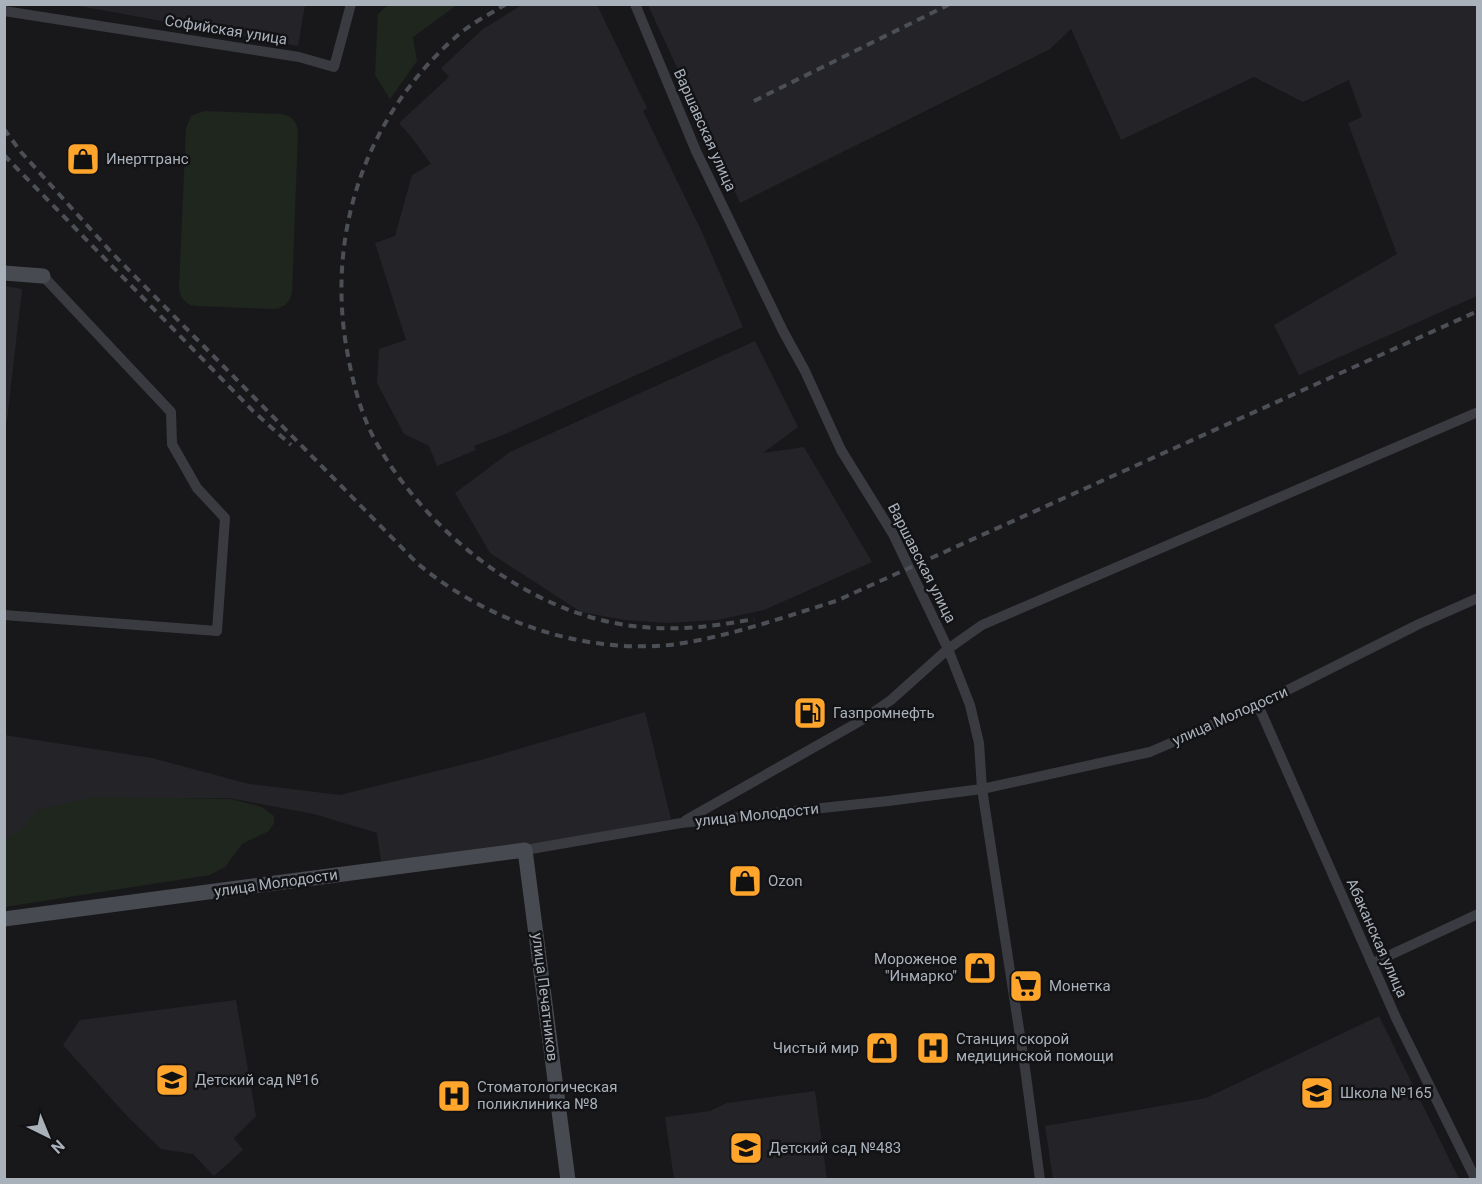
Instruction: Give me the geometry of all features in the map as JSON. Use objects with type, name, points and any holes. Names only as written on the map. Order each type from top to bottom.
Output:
[{"type":"street","name":"Софийская улица","points":[[4,11],[299,57],[334,67],[351,4]]},
{"type":"street","name":"Варшавская улица","points":[[635,4],[696,151],[783,331],[805,371],[841,450],[893,534],[948,649],[970,705],[979,743],[982,789],[1040,1179]]},
{"type":"street","points":[[4,273],[43,276],[171,412],[172,444],[197,488],[225,518],[217,631],[4,615]]},
{"type":"street","points":[[681,823],[862,720],[891,700],[948,649],[982,625],[1478,412]]},
{"type":"street","name":"улица Молодости","points":[[4,919],[525,850],[681,823],[982,789],[1150,752],[1258,705],[1419,624],[1478,598]]},
{"type":"street","name":"Абаканская улица","points":[[1258,705],[1396,1018],[1476,1179]]},
{"type":"street","name":"улица Печатников","points":[[525,850],[568,1179]]},
{"type":"street","points":[[1372,963],[1478,914]]},
{"type":"shaded area","points":[[305,4],[298,46],[74,5]]},
{"type":"shaded area","points":[[389,4],[457,5],[413,37],[417,61],[390,99],[375,75],[378,14]]},
{"type":"shaded area","points":[[522,5],[597,5],[647,108],[643,111],[701,230],[743,327],[474,446],[476,450],[437,466],[429,446],[404,434],[377,383],[379,349],[406,340],[375,243],[395,236],[412,175],[431,164],[399,123],[449,77],[441,68],[483,29]]},
{"type":"shaded area","points":[[648,5],[1477,5],[1477,296],[1299,375],[1274,325],[1397,254],[1348,123],[1362,117],[1349,80],[1303,102],[1254,77],[1121,140],[1071,29],[1050,49],[740,203]]},
{"type":"shaded area","points":[[204,111],[282,114],[291,118],[296,125],[298,132],[292,293],[284,306],[274,309],[196,306],[186,303],[181,295],[179,288],[186,128],[191,116]]},
{"type":"shaded area","points":[[5,286],[22,289],[5,422]]},
{"type":"shaded area","points":[[755,341],[798,427],[763,453],[804,447],[872,562],[764,610],[717,620],[667,623],[625,620],[581,612],[490,553],[455,493],[510,452]]},
{"type":"shaded area","points":[[645,712],[671,819],[507,850],[381,861],[377,833],[314,814],[229,798],[140,799],[21,835],[5,842],[4,735],[152,758],[249,784],[340,795],[481,760]]},
{"type":"shaded area","points":[[95,797],[231,799],[262,807],[274,816],[274,823],[269,831],[242,844],[225,867],[210,875],[5,907],[5,839],[21,830],[37,810]]},
{"type":"shaded area","name":"Детский сад №16","points":[[236,1000],[256,1116],[234,1138],[243,1150],[214,1176],[193,1154],[161,1149],[128,1117],[63,1045],[80,1020]]},
{"type":"shaded area","name":"Школа №165","points":[[1379,1016],[1459,1179],[1053,1179],[1045,1126],[1206,1098]]},
{"type":"shaded area","name":"Детский сад №483","points":[[815,1091],[827,1179],[674,1179],[665,1117],[710,1111],[727,1103]]},
{"type":"railway","points":[[506,4],[463,31],[427,66],[400,100],[378,137],[361,175],[349,216],[343,258],[342,301],[351,372],[368,425],[380,449],[401,480],[454,538],[485,563],[518,585],[553,603],[589,617],[642,627],[690,628],[754,619]]},
{"type":"railway","points":[[754,101],[950,4]]},
{"type":"railway","points":[[4,129],[21,152],[113,254],[417,563],[444,584],[506,617],[539,630],[608,645],[643,646],[697,641],[836,601],[1478,311]]},
{"type":"railway","points":[[4,155],[253,411],[291,445]]},
{"type":"place","name":"Инерттранс","points":[[83,159]]},
{"type":"place","name":"Газпромнефть","points":[[810,713]]},
{"type":"place","name":"Ozon","points":[[745,881]]},
{"type":"place","name":"Мороженое \"Инмарко\"","points":[[980,968]]},
{"type":"place","name":"Монетка","points":[[1026,986]]},
{"type":"place","name":"Чистый мир","points":[[882,1048]]},
{"type":"place","name":"Станция скорой медицинской помощи","points":[[933,1048]]},
{"type":"place","name":"Детский сад №16","points":[[172,1080]]},
{"type":"place","name":"Школа №165","points":[[1317,1093]]},
{"type":"place","name":"Стоматологическая поликлиника №8","points":[[454,1096]]},
{"type":"place","name":"Детский сад №483","points":[[746,1148]]}]
